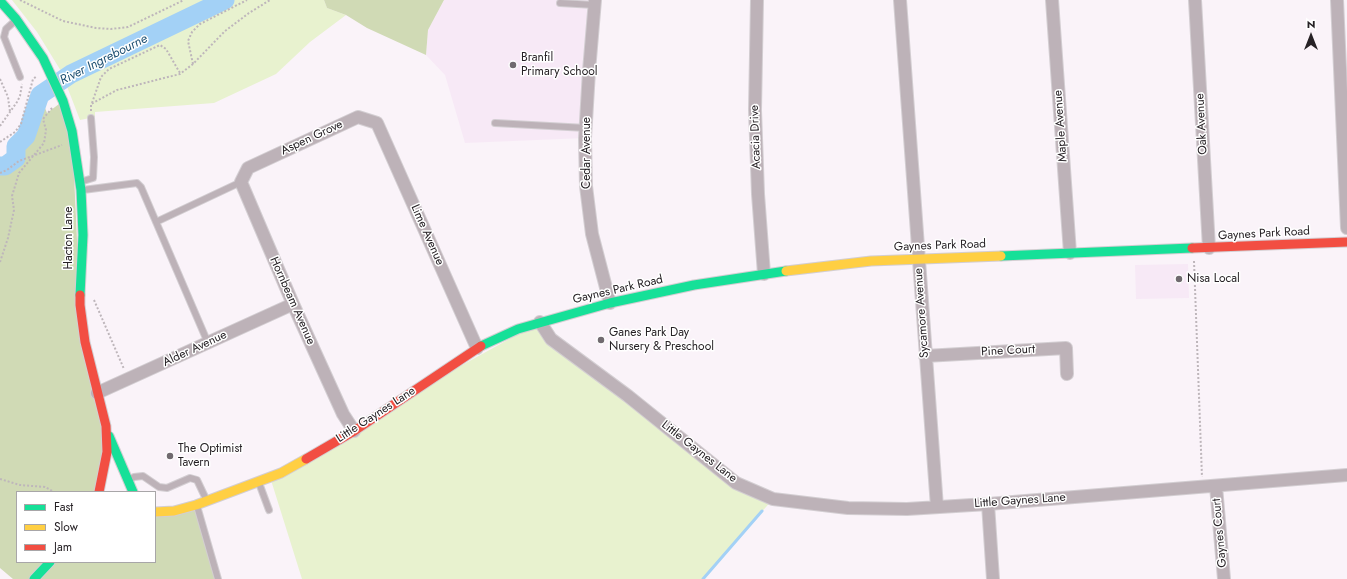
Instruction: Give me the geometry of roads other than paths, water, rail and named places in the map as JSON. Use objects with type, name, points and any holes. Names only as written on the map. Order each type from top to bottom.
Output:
[{"type":"street","name":"Acacia Drive","points":[[757,0],[754,110],[764,274]]},
{"type":"street","name":"Sycamore Avenue","points":[[900,0],[937,507]]},
{"type":"street","name":"Maple Avenue","points":[[1052,0],[1070,253]]},
{"type":"street","name":"Oak Avenue","points":[[1195,0],[1209,248]]},
{"type":"street","points":[[1337,0],[1347,228]]},
{"type":"street","name":"Hacton Lane","points":[[0,1],[16,19],[43,58],[63,101],[74,142],[81,186],[83,235],[80,305],[85,342],[106,426],[107,452],[99,491]]},
{"type":"street","name":"Cedar Avenue","points":[[595,2],[586,128],[586,186],[592,234],[610,303]]},
{"type":"street","name":"Aspen Grove","points":[[241,182],[248,168],[358,117],[377,123]]},
{"type":"street","name":"Lime Avenue","points":[[377,123],[478,348]]},
{"type":"street","name":"Hornbeam Avenue","points":[[241,182],[342,414],[354,431]]},
{"type":"street","name":"Gaynes Park Road","points":[[540,322],[610,303],[694,285],[764,274],[871,261],[1347,242]]},
{"type":"street","name":"Alder Avenue","points":[[97,393],[129,380],[293,304]]},
{"type":"street","name":"Little Gaynes Lane","points":[[156,512],[174,511],[196,505],[281,472],[354,431],[478,348],[511,332],[540,322],[551,339],[628,396],[736,483],[773,499],[812,505],[855,508],[937,507],[1347,476]]},
{"type":"street","name":"Pine Court","points":[[925,356],[1066,348],[1067,374]]},
{"type":"street","points":[[106,426],[133,491]]},
{"type":"street","name":"Gaynes Court","points":[[1216,486],[1224,579]]},
{"type":"street","points":[[988,504],[993,579]]},
{"type":"street","points":[[34,579],[49,563]]},
{"type":"lane","points":[[560,3],[595,2]]},
{"type":"lane","points":[[16,19],[6,29],[4,37],[20,76]]},
{"type":"lane","points":[[81,186],[93,178],[94,157],[91,118]]},
{"type":"lane","points":[[496,123],[586,128]]},
{"type":"lane","points":[[156,222],[241,182]]},
{"type":"lane","points":[[81,186],[137,183],[141,187],[208,343]]},
{"type":"lane","points":[[128,481],[134,477],[143,476],[158,487],[167,488],[190,478],[197,480],[207,501]]},
{"type":"lane","points":[[258,482],[269,510]]},
{"type":"lane","points":[[196,505],[218,579]]},
{"type":"waterway","name":"River Ingrebourne","points":[[0,166],[5,166],[16,158],[16,146],[26,136],[40,95],[71,74],[225,0]]},
{"type":"waterway","points":[[703,579],[762,511]]},
{"type":"place","name":"Branfil Primary School","points":[[513,65]]},
{"type":"place","name":"Nisa Local","points":[[1179,279]]},
{"type":"place","name":"Ganes Park Day Nursery & Preschool","points":[[601,340]]},
{"type":"place","name":"The Optimist Tavern","points":[[170,456]]}]
